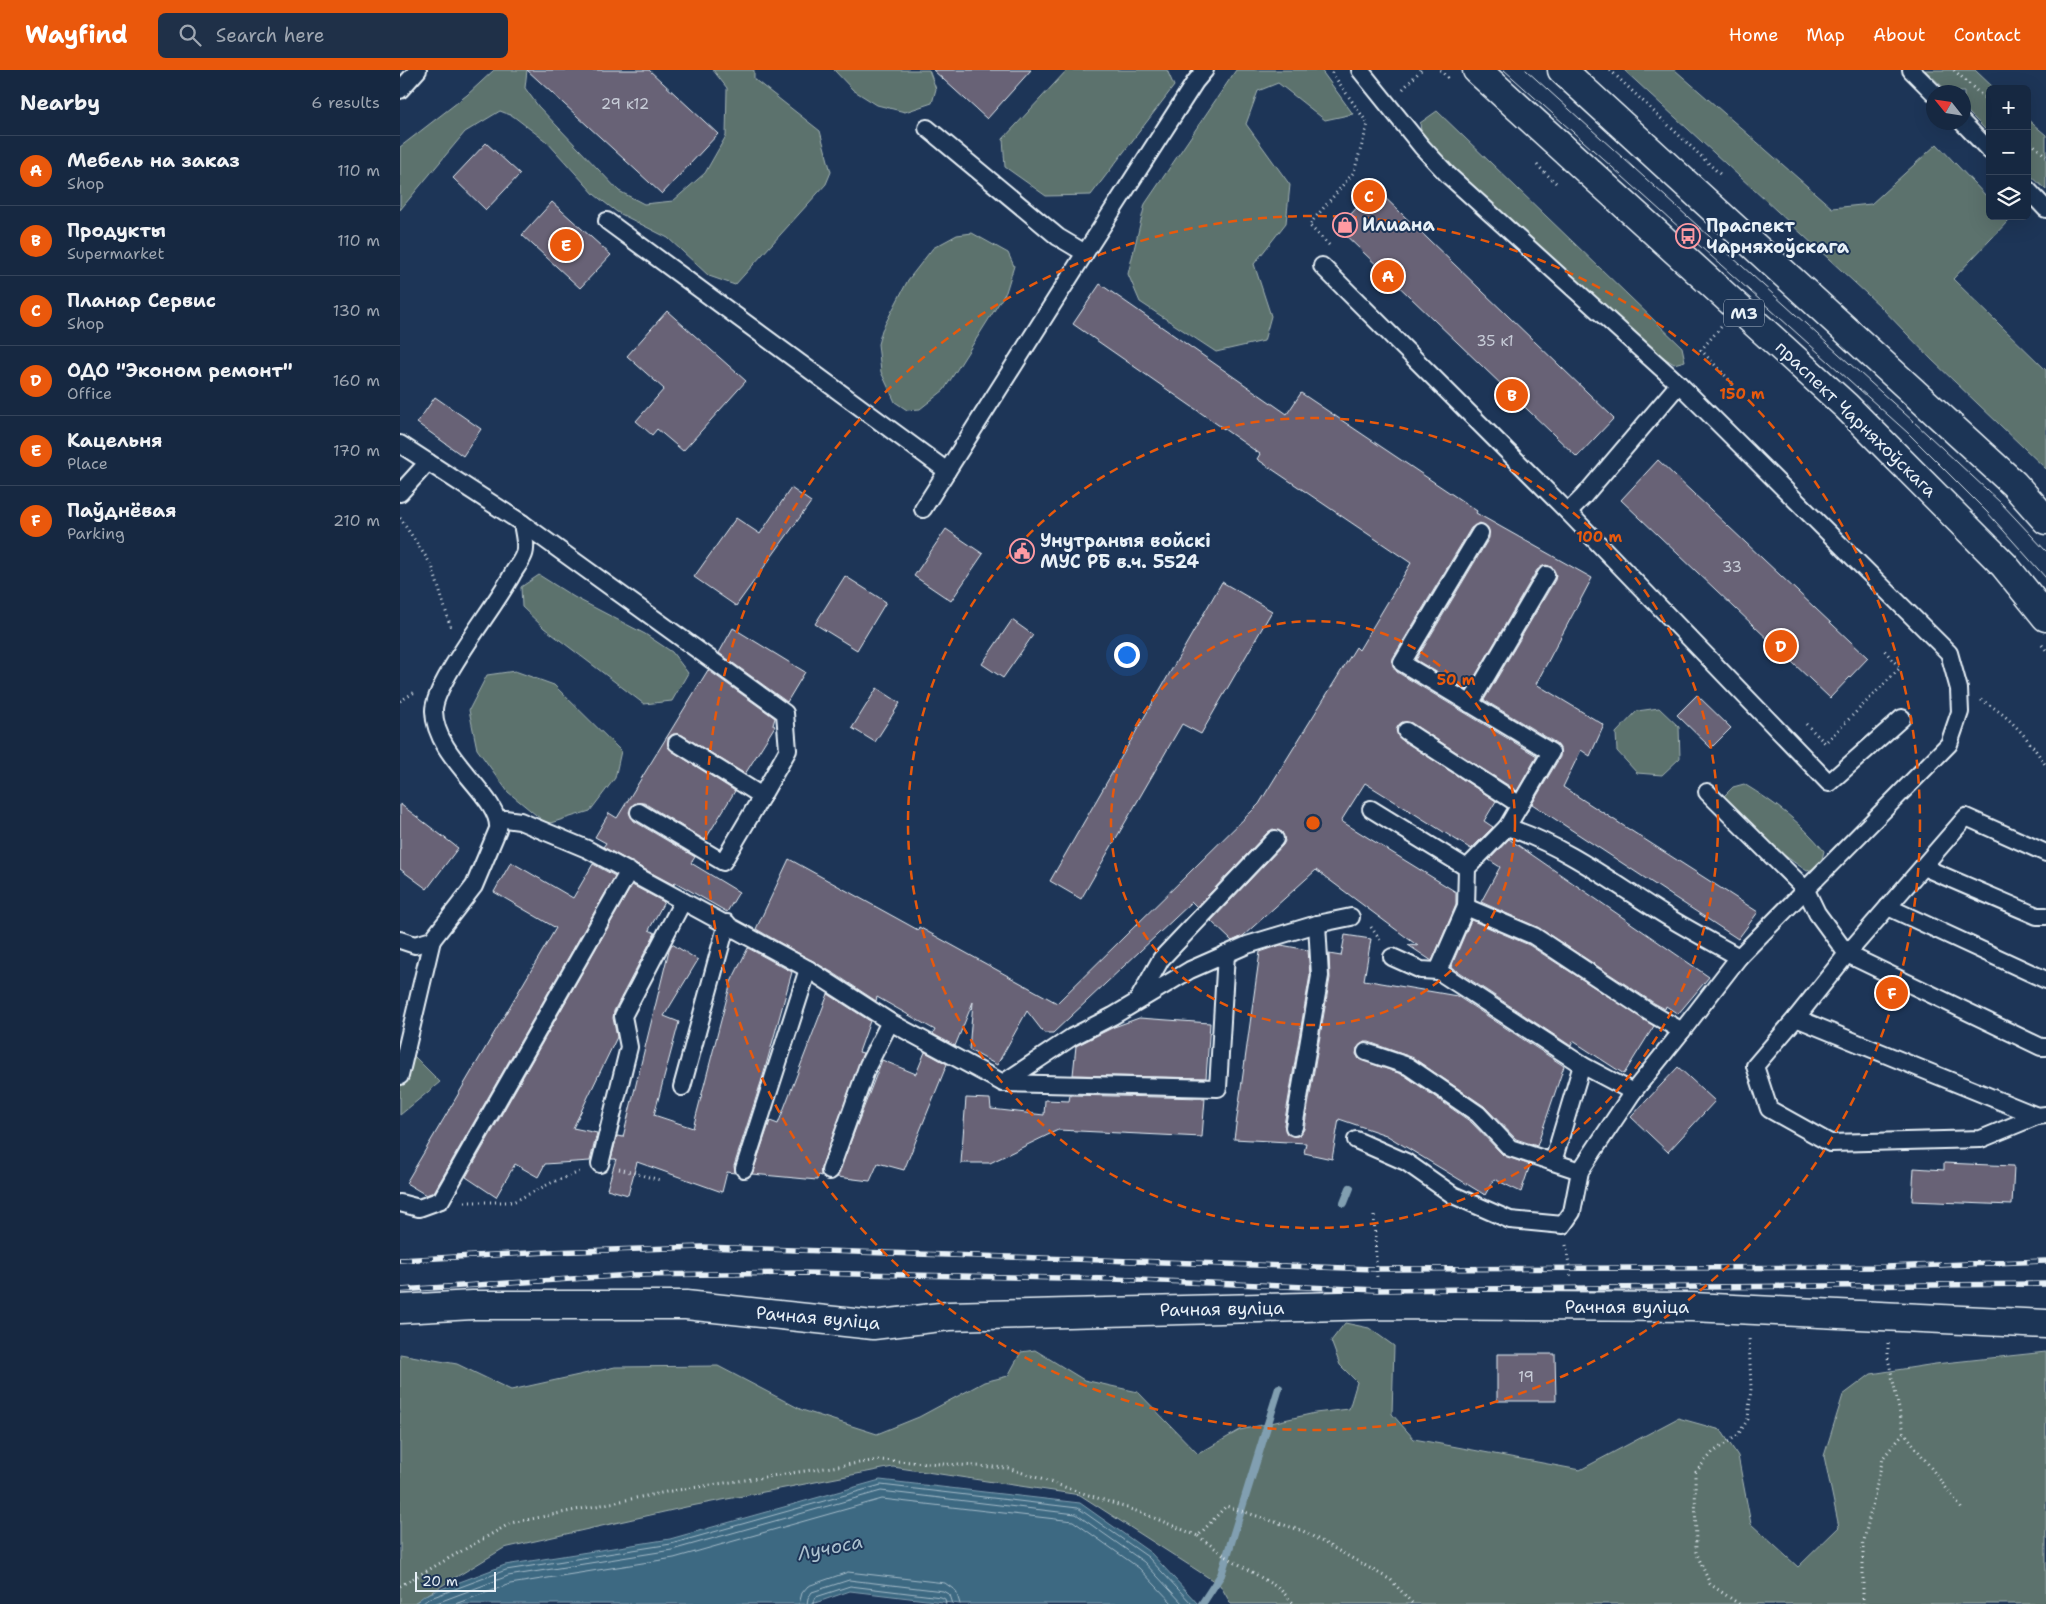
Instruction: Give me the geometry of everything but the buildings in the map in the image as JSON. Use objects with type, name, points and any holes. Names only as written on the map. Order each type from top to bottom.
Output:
[{"type":"street","name":"праспект Чарняхоўскага","points":[[1477,70],[1846,406],[2004,565],[2046,618]]},
{"type":"street","points":[[1562,70],[2014,484],[2046,520]]},
{"type":"street","name":"Рачная вуліца","points":[[400,1309],[473,1305],[686,1306],[872,1325],[949,1316],[1379,1305],[1692,1307],[2046,1324]]},
{"type":"lane","points":[[400,90],[418,70]]},
{"type":"lane","points":[[1356,1140],[1406,1162],[1453,1196],[1510,1220],[1563,1224],[1572,1212],[1580,1171],[1633,1092],[1739,957],[1949,744],[1960,712],[1960,689],[1949,653],[1679,384],[1448,175],[1422,147],[1360,70]]},
{"type":"lane","points":[[1911,70],[1926,85]]},
{"type":"lane","points":[[923,509],[1195,74]]},
{"type":"lane","points":[[926,128],[1058,237],[1085,252]]},
{"type":"lane","points":[[1970,130],[1986,147]]},
{"type":"lane","points":[[2031,193],[2046,209]]},
{"type":"lane","points":[[607,221],[947,472]]},
{"type":"lane","points":[[1322,266],[1568,512],[1829,783],[1902,718]]},
{"type":"lane","points":[[1568,512],[1679,384]]},
{"type":"lane","points":[[400,444],[522,523],[785,714],[788,750],[722,862],[638,812]]},
{"type":"lane","points":[[400,493],[428,462]]},
{"type":"lane","points":[[400,1076],[432,940],[474,886],[498,829],[498,821],[488,802],[446,750],[437,726],[434,711],[440,689],[508,583],[525,551],[522,523]]},
{"type":"lane","points":[[1438,970],[1466,907],[1468,868],[1507,826],[1550,752],[1402,663],[1480,533]]},
{"type":"lane","points":[[1470,704],[1546,575]]},
{"type":"lane","points":[[1406,731],[1520,805]]},
{"type":"lane","points":[[677,743],[762,796]]},
{"type":"lane","points":[[1706,792],[1806,890],[1817,913],[1847,954],[2041,1047],[2046,1047]]},
{"type":"lane","points":[[1371,809],[1468,868]]},
{"type":"lane","points":[[2041,1115],[1981,1139],[1830,1143],[1769,1109],[1756,1066],[1847,954],[1966,817],[2046,853]]},
{"type":"lane","points":[[498,821],[505,819],[520,821],[587,849],[727,923],[808,969],[890,1022],[1002,1083],[1218,1088],[1226,954]]},
{"type":"lane","points":[[1507,826],[1533,835],[1578,858],[1664,914],[1739,957]]},
{"type":"lane","points":[[1136,1002],[1161,959],[1275,839]]},
{"type":"lane","points":[[1923,867],[2037,916],[2046,916]]},
{"type":"lane","points":[[400,1203],[419,1208],[440,1200],[629,871]]},
{"type":"lane","points":[[600,1164],[629,1047],[623,1016],[683,901]]},
{"type":"lane","points":[[1466,907],[1534,936],[1649,1012],[1682,1031]]},
{"type":"lane","points":[[1888,907],[2046,980]]},
{"type":"lane","points":[[1002,1083],[1072,1038],[1190,970],[1247,945],[1317,924],[1351,917]]},
{"type":"lane","points":[[682,1087],[727,923]]},
{"type":"lane","points":[[1294,1127],[1320,976],[1317,924]]},
{"type":"lane","points":[[400,940],[415,945],[432,940]]},
{"type":"lane","points":[[1392,957],[1421,970],[1438,970],[1582,1065],[1633,1092]]},
{"type":"lane","points":[[744,1169],[808,969]]},
{"type":"lane","points":[[1796,1018],[2041,1115]]},
{"type":"lane","points":[[830,1171],[868,1065],[890,1022]]},
{"type":"lane","points":[[1366,1052],[1408,1066],[1416,1071],[1478,1114],[1510,1148],[1580,1171]]},
{"type":"lane","points":[[1553,1162],[1582,1065]]},
{"type":"path","points":[[1330,70],[1368,124],[1354,172],[1309,225],[1330,246]]},
{"type":"path","points":[[1404,88],[1421,70]]},
{"type":"path","points":[[1954,70],[1986,100]]},
{"type":"path","points":[[2031,143],[2046,156]]},
{"type":"path","points":[[1714,334],[1701,350],[1734,385],[1717,404]]},
{"type":"path","points":[[400,518],[432,566],[452,630]]},
{"type":"path","points":[[1804,722],[1825,743],[1900,668],[1884,650]]},
{"type":"path","points":[[1960,689],[1991,705],[2008,719],[2046,766]]},
{"type":"path","points":[[1351,917],[1362,918],[1373,929],[1392,957]]},
{"type":"path","points":[[440,1200],[482,1203],[513,1202],[553,1182],[600,1164],[660,1180]]},
{"type":"path","points":[[1374,1216],[1376,1253]]},
{"type":"path","points":[[1563,1224],[1574,1307]]},
{"type":"path","points":[[1739,1604],[1710,1584],[1696,1552],[1695,1473],[1713,1452],[1738,1435],[1748,1418],[1751,1389],[1748,1310]]},
{"type":"path","points":[[1887,1317],[1888,1358],[1904,1432],[1962,1509]]},
{"type":"path","points":[[1863,1604],[1863,1546],[1883,1458],[1904,1432]]},
{"type":"path","points":[[400,1586],[511,1523],[671,1491],[879,1460],[1008,1468],[1142,1513],[1198,1536],[1226,1557],[1280,1589],[1294,1604]]},
{"type":"path","points":[[1198,1536],[1226,1506],[1242,1510],[1303,1531],[1390,1580],[1413,1604]]},
{"type":"green space","points":[[494,70],[527,70],[525,88],[538,106],[619,191],[644,204],[673,201],[705,173],[726,136],[727,88],[713,70],[754,70],[754,79],[820,131],[831,172],[826,184],[735,285],[709,276],[668,238],[617,212],[595,195],[547,142],[513,116],[500,111],[465,132],[400,210],[400,147],[467,95]]},
{"type":"green space","points":[[834,70],[929,70],[936,89],[932,103],[905,112],[877,105],[853,90]]},
{"type":"green space","points":[[1067,70],[1167,70],[1174,86],[1091,195],[1046,196],[1005,167],[1003,139]]},
{"type":"green space","points":[[1236,70],[1321,70],[1353,114],[1325,120],[1278,83],[1258,91],[1246,124],[1290,185],[1286,223],[1254,264],[1271,316],[1264,341],[1216,352],[1140,302],[1128,274],[1145,204]]},
{"type":"green space","points":[[1624,70],[1675,70],[1832,208],[1871,204],[1937,144],[1986,196],[1986,220],[2009,220],[1953,279],[2046,370],[2046,469],[1932,360],[1880,306]]},
{"type":"green space","points":[[1925,70],[1975,70],[1991,85],[1986,85],[1986,130],[1971,115],[1971,85],[1941,85]]},
{"type":"green space","points":[[1437,111],[1682,347],[1685,361],[1674,364],[1649,348],[1422,139],[1420,123]]},
{"type":"green space","points":[[2031,122],[2046,135],[2046,190],[2031,176]]},
{"type":"green space","points":[[972,233],[1008,253],[1014,266],[1006,292],[944,390],[920,409],[907,410],[895,402],[881,372],[878,344],[882,330],[908,280],[933,248],[957,235]]},
{"type":"green space","points":[[539,575],[574,597],[645,634],[672,652],[688,673],[672,701],[644,704],[544,628],[522,607],[521,587]]},
{"type":"green space","points":[[515,671],[554,685],[621,751],[615,778],[590,811],[547,824],[508,792],[477,749],[469,710],[487,675]]},
{"type":"green space","points":[[1659,708],[1679,727],[1680,758],[1662,775],[1637,773],[1617,751],[1616,733],[1637,711]]},
{"type":"green space","points":[[1744,784],[1787,814],[1807,831],[1824,851],[1820,867],[1807,871],[1784,855],[1742,818],[1724,796],[1733,787]]},
{"type":"green space","points":[[400,1042],[440,1082],[400,1115]]},
{"type":"green space","points":[[1345,1323],[1369,1328],[1394,1346],[1392,1414],[1414,1439],[1580,1470],[1678,1418],[1721,1430],[1738,1456],[1751,1524],[1798,1567],[1839,1527],[1824,1456],[1843,1395],[1871,1374],[1935,1364],[2046,1352],[2046,1604],[1231,1604],[1220,1585],[1080,1495],[893,1467],[686,1507],[504,1548],[412,1604],[400,1604],[400,1354],[457,1364],[511,1390],[615,1367],[718,1366],[802,1410],[877,1434],[919,1417],[984,1382],[1008,1376],[1021,1352],[1035,1350],[1084,1380],[1138,1392],[1198,1454],[1240,1430],[1315,1413],[1349,1409],[1357,1382],[1340,1365],[1331,1341]]},
{"type":"water","name":"Лучоса","points":[[880,1480],[1080,1503],[1151,1553],[1198,1604],[960,1604],[850,1591],[812,1604],[414,1604],[425,1595],[505,1565],[670,1539]]},
{"type":"waterway","points":[[1344,1203],[1350,1188]]},
{"type":"waterway","points":[[1202,1604],[1221,1575],[1279,1388]]},
{"type":"tram line","points":[[1504,70],[1908,433],[1987,512],[2046,578]]},
{"type":"tram line","points":[[1526,70],[1914,422],[2001,503],[2046,551]]},
{"type":"railway","points":[[400,1260],[548,1252],[703,1247],[1376,1269],[1886,1267],[2046,1261]]},
{"type":"railway","points":[[400,1290],[632,1275],[804,1273],[1112,1279],[1378,1290],[2046,1284]]},
{"type":"place","name":"Планар Сервис","points":[[1369,196]]},
{"type":"place","name":"Илиана","points":[[1345,225]]},
{"type":"place","name":"Праспект Чарняхоўскага","points":[[1688,236]]},
{"type":"place","name":"Кацельня","points":[[566,245]]},
{"type":"place","name":"Мебель на заказ","points":[[1388,276]]},
{"type":"place","name":"Продукты","points":[[1512,395]]},
{"type":"place","name":"Унутраныя войскі МУС РБ в.ч. 5524","points":[[1022,551]]},
{"type":"place","name":"ОДО \"Эконом ремонт\"","points":[[1781,646]]},
{"type":"place","name":"Паўднёвая","points":[[1892,993]]}]
